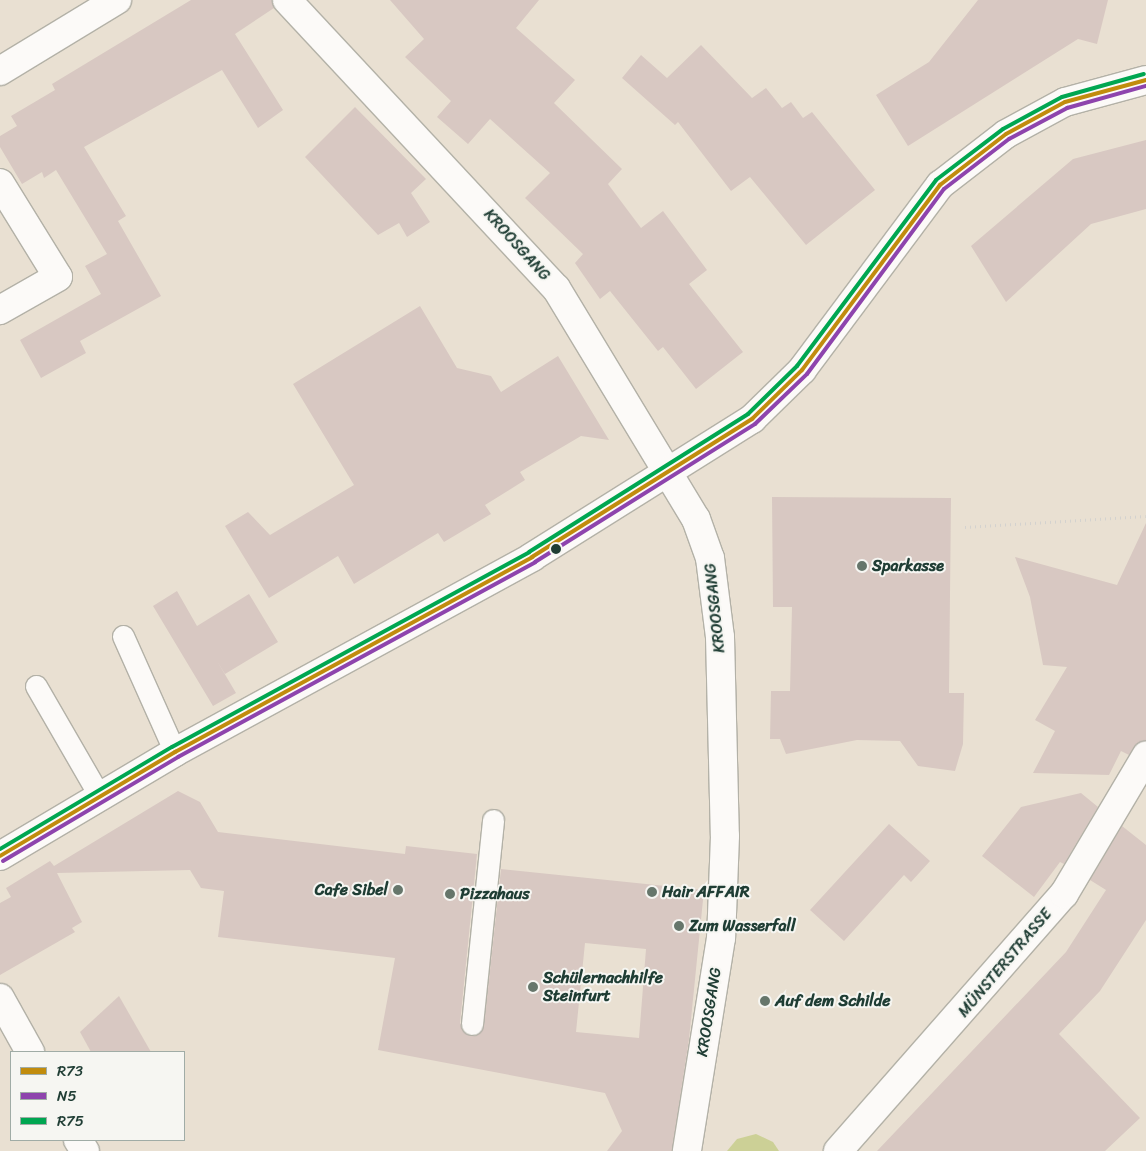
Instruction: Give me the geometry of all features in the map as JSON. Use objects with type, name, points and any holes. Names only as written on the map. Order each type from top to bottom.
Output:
[{"type":"street","points":[[0,71],[117,0]]},
{"type":"street","name":"KROOSGANG","points":[[287,0],[556,288],[668,476],[696,519],[710,558],[720,637],[725,836],[721,938],[687,1151]]},
{"type":"street","points":[[0,856],[175,752],[442,609],[668,476],[777,399],[940,185],[1006,134],[1065,102],[1146,80]]},
{"type":"street","points":[[0,183],[58,277],[0,310]]},
{"type":"street","name":"MÜNSTERSTRASSE","points":[[846,1148],[1064,894],[1146,756]]},
{"type":"street","points":[[0,998],[29,1051]]},
{"type":"lane","points":[[123,636],[175,752]]},
{"type":"lane","points":[[36,686],[100,797]]},
{"type":"lane","points":[[472,1024],[493,820]]},
{"type":"path","points":[[965,527],[1146,516]]},
{"type":"green space","points":[[756,1134],[773,1142],[779,1151],[727,1151],[737,1139]]},
{"type":"building","points":[[191,0],[272,0],[274,8],[235,34],[283,110],[258,128],[222,70],[84,147],[126,216],[118,221],[161,296],[80,341],[86,353],[41,378],[20,340],[101,294],[85,266],[107,254],[56,170],[44,178],[42,172],[22,184],[0,147],[0,136],[17,126],[11,116],[55,90],[52,84]]},
{"type":"building","points":[[390,0],[539,0],[516,28],[575,80],[554,103],[622,169],[608,184],[641,228],[663,211],[707,270],[689,284],[743,352],[696,389],[663,347],[658,351],[610,291],[600,299],[575,263],[583,254],[525,198],[550,173],[490,119],[468,144],[437,117],[451,101],[405,57],[424,39]]},
{"type":"building","points":[[978,0],[1108,0],[1097,44],[1078,39],[908,146],[876,95],[929,62]]},
{"type":"building","points":[[701,45],[752,98],[766,88],[782,108],[791,102],[803,118],[812,112],[875,190],[806,245],[750,177],[731,191],[678,122],[675,125],[622,78],[641,55],[667,78]]},
{"type":"building","points":[[355,107],[426,179],[411,193],[430,222],[407,237],[399,223],[378,235],[305,157]]},
{"type":"building","points":[[1146,140],[1146,209],[1091,224],[1006,302],[971,246],[1073,159]]},
{"type":"building","points":[[420,306],[457,368],[491,376],[501,392],[558,356],[609,440],[581,436],[520,472],[525,480],[485,505],[491,514],[444,542],[438,533],[354,584],[338,556],[269,598],[225,526],[248,512],[270,535],[354,485],[293,384]]},
{"type":"building","points":[[772,497],[951,498],[949,693],[964,693],[963,744],[955,771],[918,766],[900,741],[857,740],[786,754],[780,739],[770,739],[771,691],[790,691],[792,607],[773,607]]},
{"type":"building","points":[[1146,523],[1146,740],[1129,755],[1121,751],[1109,775],[1033,773],[1055,731],[1035,720],[1067,667],[1043,665],[1030,597],[1015,557],[1117,585]]},
{"type":"building","points":[[177,591],[197,626],[249,594],[278,642],[225,674],[217,661],[236,693],[213,706],[153,606]]},
{"type":"building","points":[[178,791],[200,802],[218,832],[405,854],[406,846],[477,854],[460,1023],[470,1036],[478,1035],[484,1025],[501,869],[704,890],[689,1039],[672,1151],[607,1151],[622,1131],[605,1093],[378,1050],[395,958],[218,937],[224,891],[201,888],[190,870],[57,873],[82,922],[72,928],[75,932],[0,975],[0,903],[11,897],[6,888],[50,861],[54,866]],"holes":[[[585,943],[646,949],[639,1038],[576,1032]]]},
{"type":"building","points":[[1081,793],[1098,807],[1064,864],[1060,862],[1034,897],[982,856],[1021,807]]},
{"type":"building","points":[[889,824],[930,861],[911,882],[904,875],[844,941],[810,910]]},
{"type":"building","points":[[1122,826],[1146,845],[1146,920],[1100,991],[1059,1034],[1140,1118],[1105,1151],[877,1151],[1066,952],[1106,890],[1090,880]]},
{"type":"building","points":[[119,996],[150,1051],[90,1051],[80,1032]]},
{"type":"transit line","name":"R75","points":[[0,849],[172,747],[529,552],[748,414],[797,366],[936,180],[1003,129],[1062,97],[1144,74]]},
{"type":"transit line","name":"R73","points":[[0,856],[175,752],[532,557],[752,419],[802,370],[940,185],[1006,134],[1065,102],[1146,80]]},
{"type":"transit line","name":"N5","points":[[3,861],[178,757],[535,562],[755,424],[807,374],[944,189],[1009,139],[1067,108],[1146,86]]},
{"type":"place","name":"Sparkasse","points":[[862,566]]},
{"type":"place","name":"Cafe Sibel","points":[[398,890]]},
{"type":"place","name":"Hair AFFAIR","points":[[652,892]]},
{"type":"place","name":"Pizzahaus","points":[[450,894]]},
{"type":"place","name":"Zum Wasserfall","points":[[679,926]]},
{"type":"place","name":"Schülernachhilfe Steinfurt","points":[[533,987]]},
{"type":"place","name":"Auf dem Schilde","points":[[765,1001]]}]
